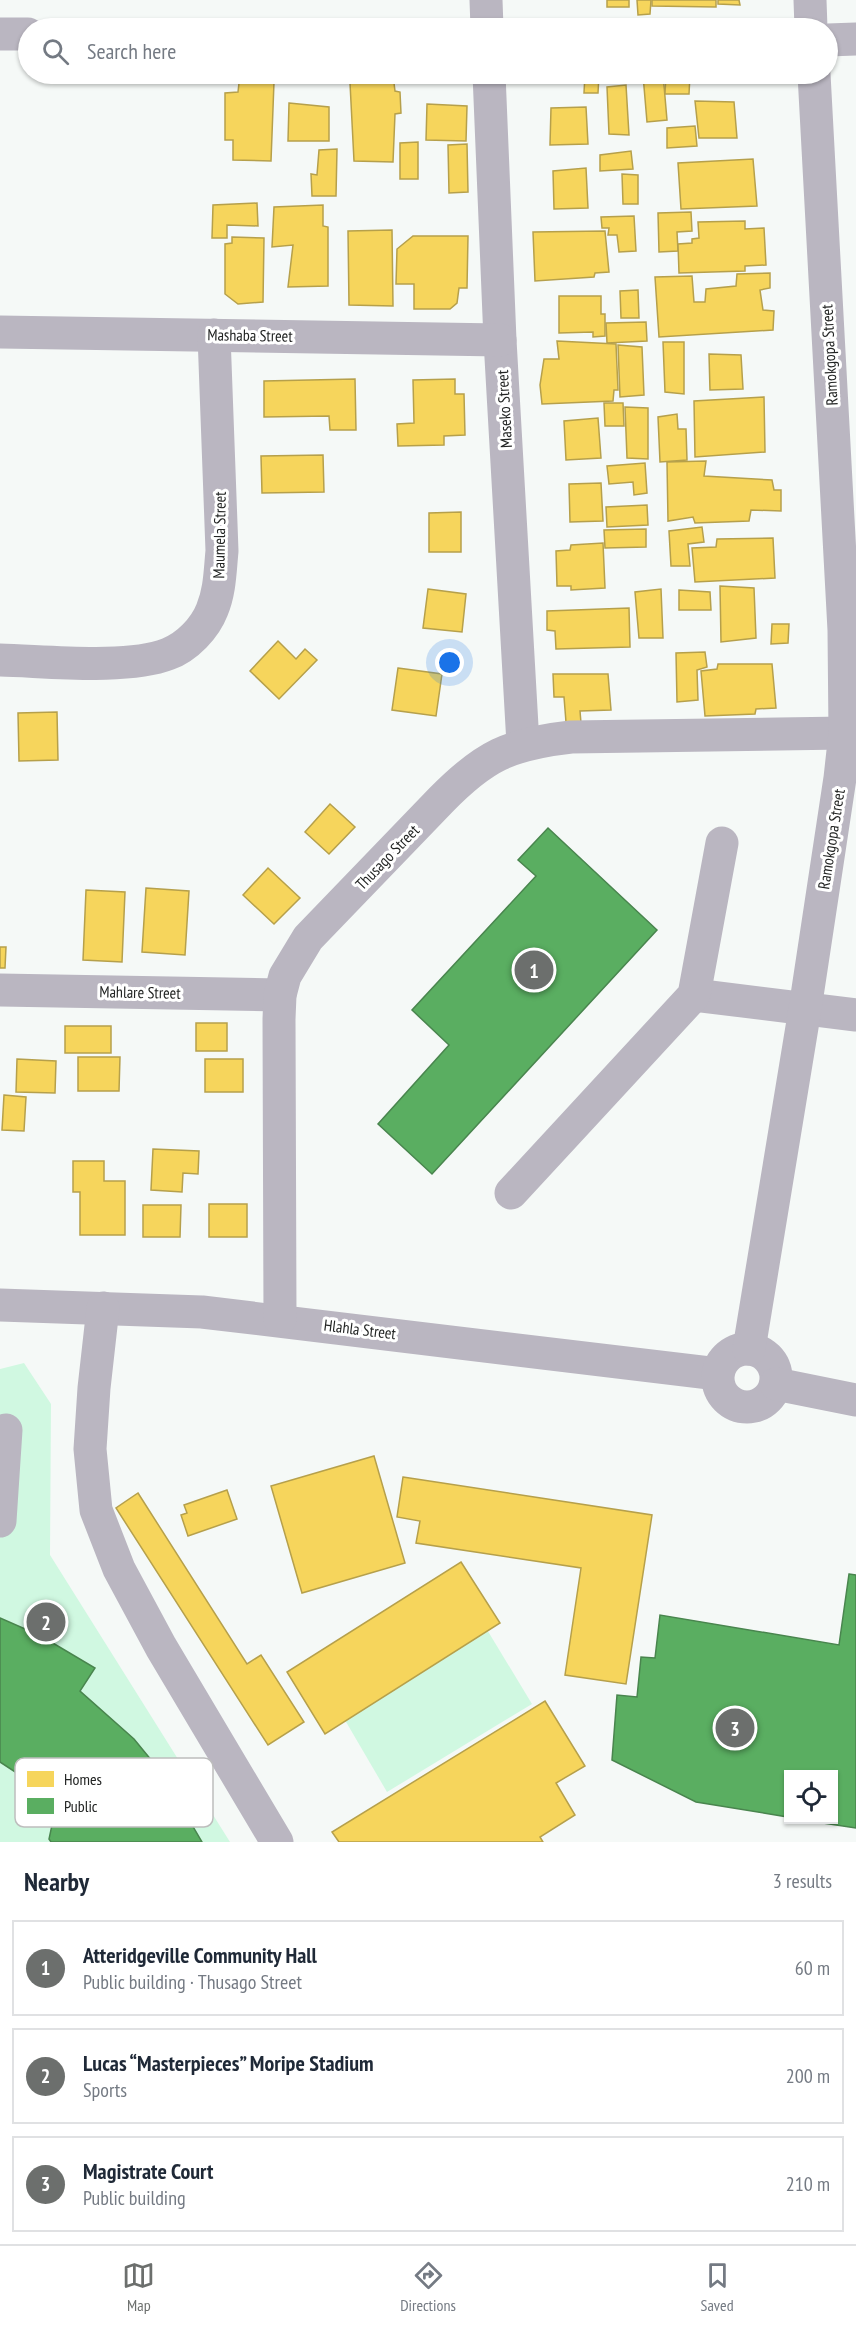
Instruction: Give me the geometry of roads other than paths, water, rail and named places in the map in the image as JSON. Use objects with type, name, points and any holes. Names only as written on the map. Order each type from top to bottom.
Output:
[{"type":"street","points":[[486,0],[487,18]]},
{"type":"street","points":[[810,0],[811,18]]},
{"type":"street","points":[[0,34],[18,34]]},
{"type":"street","points":[[838,40],[856,39]]},
{"type":"street","name":"Maseko Street","points":[[489,84],[500,340],[523,744]]},
{"type":"street","name":"Ramokgopa Street","points":[[749,1349],[806,1009],[840,778],[844,734],[844,630],[815,84]]},
{"type":"street","name":"Mashaba Street","points":[[0,332],[500,340]]},
{"type":"street","name":"Maumela Street","points":[[0,660],[124,662],[168,654],[178,649],[201,629],[212,610],[220,580],[222,551],[214,335]]},
{"type":"street","name":"Thusago Street","points":[[280,1319],[280,995],[294,957],[308,938],[455,786],[504,750],[523,744],[571,736],[844,734]]},
{"type":"street","points":[[511,1193],[694,995],[722,843]]},
{"type":"street","name":"Mahlare Street","points":[[0,990],[280,995]]},
{"type":"street","points":[[694,995],[856,1015]]},
{"type":"street","name":"Hlahla Street","points":[[0,1305],[202,1312],[280,1319],[718,1374]]},
{"type":"street","points":[[103,1308],[90,1449],[96,1510],[119,1569],[161,1647],[277,1842]]},
{"type":"street","points":[[749,1349],[765,1354],[771,1360],[777,1376],[776,1384],[766,1401],[747,1408],[728,1401],[722,1393],[718,1374],[729,1355],[749,1349]]},
{"type":"street","points":[[776,1384],[856,1400]]},
{"type":"street","points":[[0,1521],[6,1430]]},
{"type":"place","name":"Atteridgeville Community Hall","points":[[534,970]]},
{"type":"place","name":"Lucas “Masterpieces” Moripe Stadium","points":[[46,1622]]},
{"type":"place","name":"Magistrate Court","points":[[735,1728]]}]
